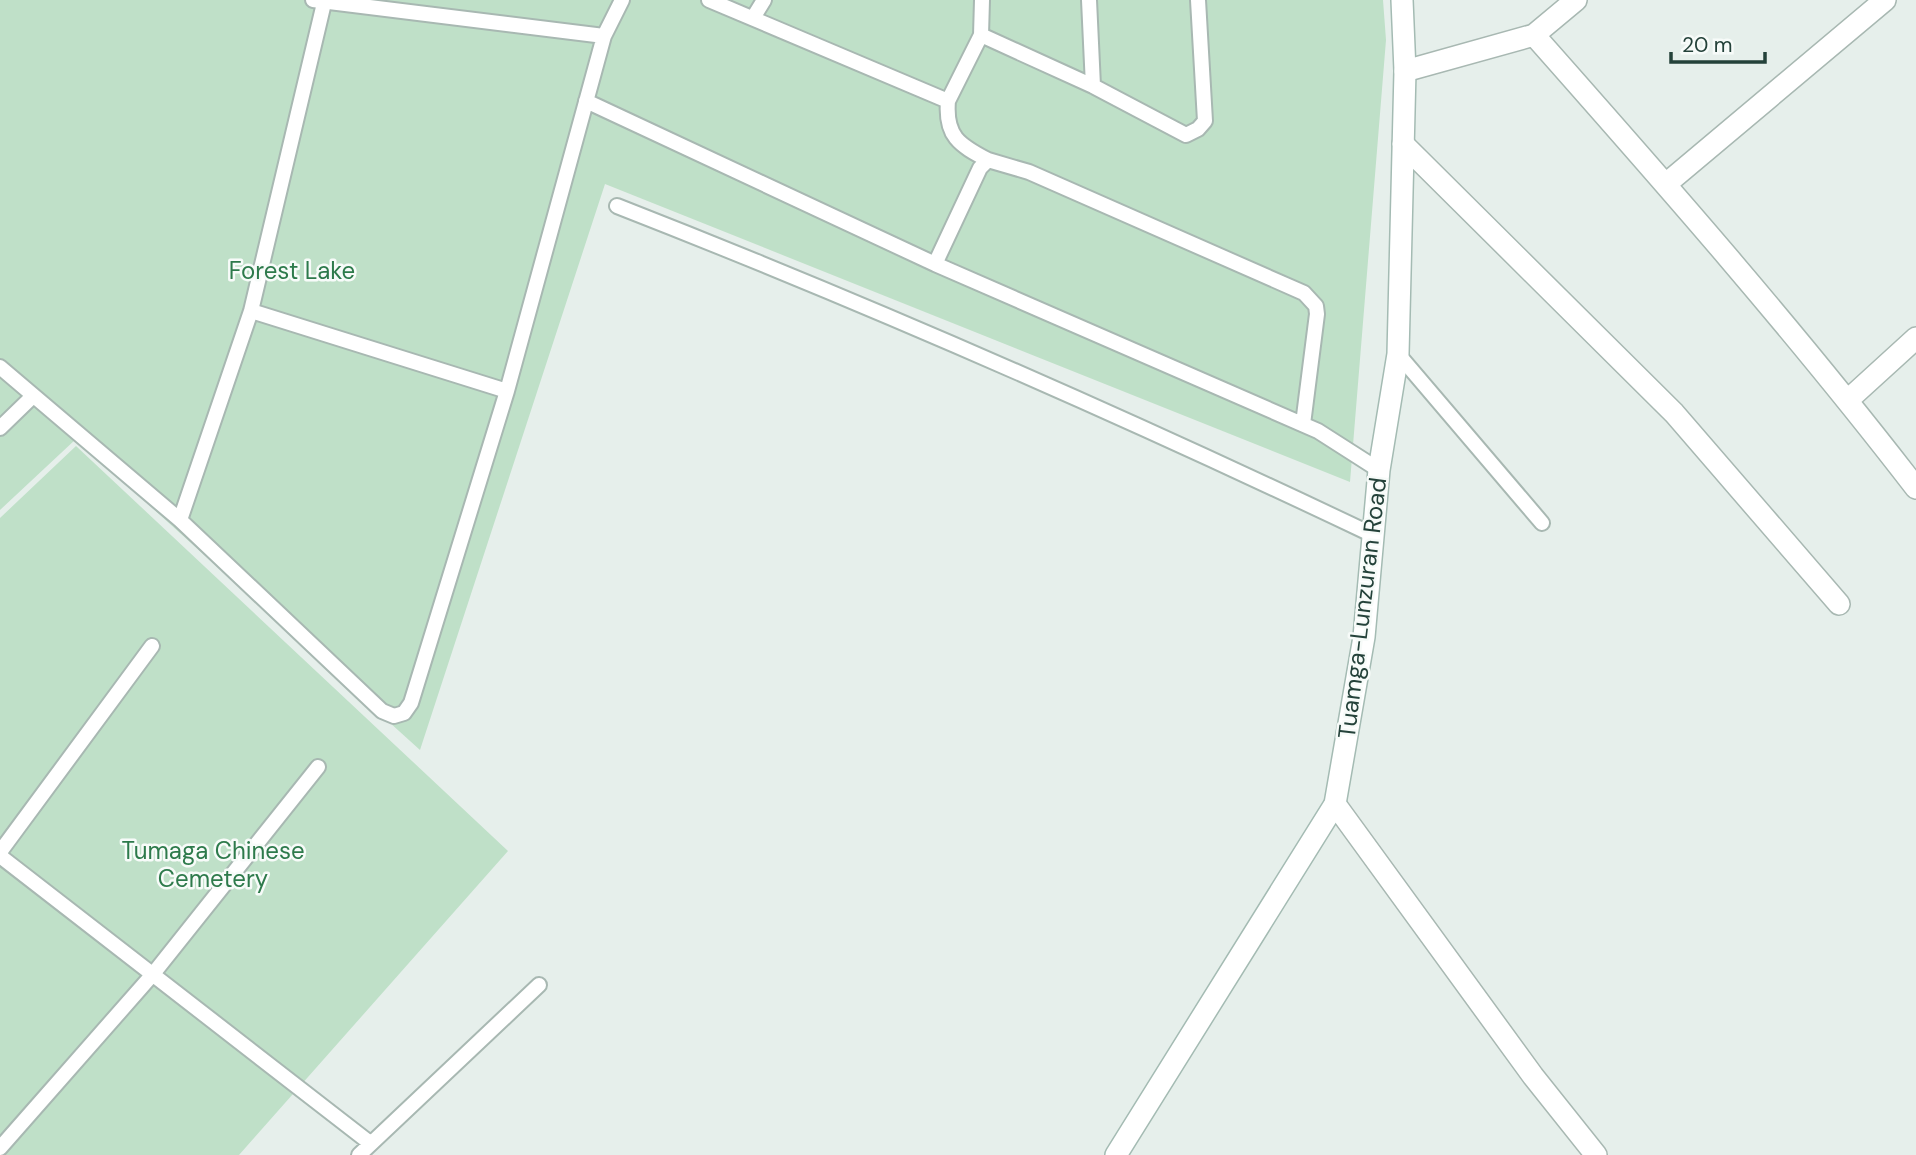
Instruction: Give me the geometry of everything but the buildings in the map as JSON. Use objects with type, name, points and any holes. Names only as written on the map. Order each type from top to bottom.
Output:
[{"type":"street","name":"Tuamga-Lunzuran Road","points":[[1116,1155],[1335,804],[1364,638],[1380,470],[1398,354],[1405,71],[1402,0]]},
{"type":"street","points":[[1405,71],[1534,35],[1576,0]]},
{"type":"street","points":[[1666,184],[1885,0]]},
{"type":"street","points":[[1534,35],[1666,184],[1848,400],[1916,488]]},
{"type":"street","points":[[1403,144],[1674,413],[1839,604]]},
{"type":"street","points":[[1848,400],[1916,338]]},
{"type":"street","points":[[1335,804],[1533,1076],[1596,1155]]},
{"type":"lane","points":[[0,367],[180,520],[382,711],[394,716],[404,713],[411,704],[507,391],[604,36],[622,0]]},
{"type":"lane","points":[[709,0],[948,101]]},
{"type":"lane","points":[[753,18],[764,0]]},
{"type":"lane","points":[[982,0],[981,35],[948,101],[946,119],[953,134],[964,148],[988,160],[1028,172],[1304,293],[1316,306],[1317,314],[1303,424]]},
{"type":"lane","points":[[1089,0],[1093,86]]},
{"type":"lane","points":[[981,35],[1093,86],[1186,135],[1198,129],[1205,121],[1198,0]]},
{"type":"lane","points":[[180,520],[251,311],[319,1],[604,36]]},
{"type":"lane","points":[[586,101],[936,264],[1303,424],[1380,470]]},
{"type":"lane","points":[[936,264],[980,168],[988,160]]},
{"type":"lane","points":[[617,206],[736,252],[1150,430],[1373,535]]},
{"type":"lane","points":[[251,311],[507,391]]},
{"type":"lane","points":[[1398,354],[1542,523]]},
{"type":"lane","points":[[0,428],[33,396]]},
{"type":"lane","points":[[152,646],[0,854],[370,1143]]},
{"type":"lane","points":[[0,1148],[153,974],[318,767]]},
{"type":"lane","points":[[359,1155],[539,985]]},
{"type":"green space","name":"Forest Lake","points":[[0,0],[1383,0],[1386,40],[1350,482],[605,184],[420,750],[76,439],[0,510]]},
{"type":"green space","name":"Tumaga Chinese Cemetery","points":[[76,446],[508,851],[239,1155],[0,1155],[0,518]]}]
